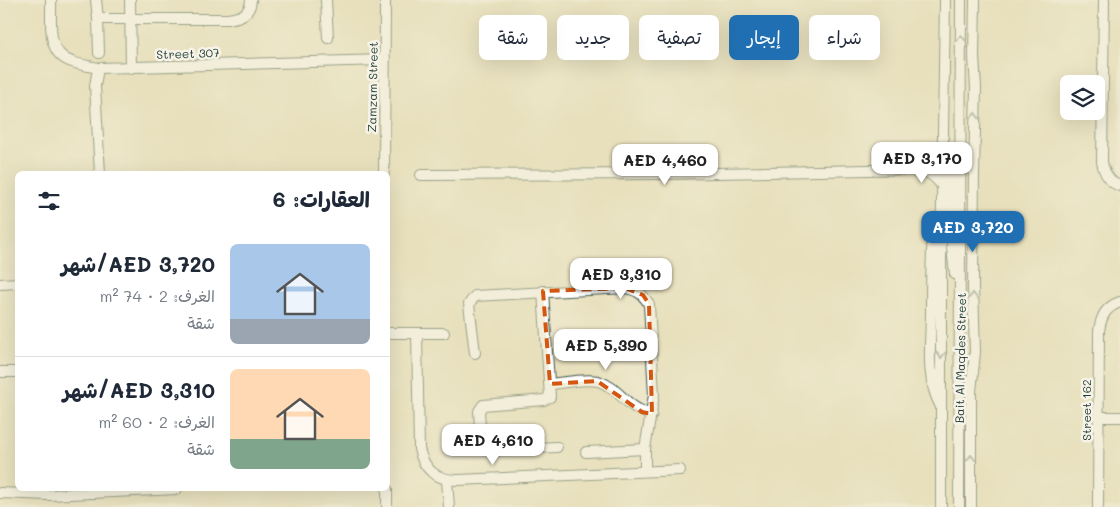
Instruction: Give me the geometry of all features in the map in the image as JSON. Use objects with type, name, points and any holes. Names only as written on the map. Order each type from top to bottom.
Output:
[{"type":"street","name":"Street 307","points":[[51,0],[54,48],[70,62],[98,68],[385,60]]},
{"type":"street","points":[[96,0],[99,52]]},
{"type":"street","points":[[130,0],[131,68]]},
{"type":"street","points":[[98,19],[236,18],[246,13],[251,0]]},
{"type":"street","points":[[326,0],[328,38]]},
{"type":"street","name":"Zamzam Street","points":[[384,171],[385,0]]},
{"type":"street","name":"Bait Al Maqdes Street","points":[[938,0],[938,71],[944,90]]},
{"type":"street","name":"Bait Al Maqdes Street","points":[[941,507],[942,186],[945,0]]},
{"type":"street","name":"Bait Al Maqdes Street","points":[[959,507],[961,0]]},
{"type":"street","name":"Bait Al Maqdes Street","points":[[971,507],[971,392],[975,352],[975,0]]},
{"type":"street","points":[[1104,0],[1102,162],[1103,170],[1108,178],[1120,186]]},
{"type":"street","points":[[98,68],[95,86],[100,171]]},
{"type":"street","points":[[961,73],[976,88]]},
{"type":"street","points":[[909,169],[943,161],[951,172],[952,248],[960,296]]},
{"type":"street","points":[[421,175],[663,174],[909,169],[922,170],[934,176],[942,186]]},
{"type":"street","points":[[960,188],[974,174]]},
{"type":"street","points":[[0,284],[15,283]]},
{"type":"street","points":[[475,353],[469,304],[475,296],[543,291],[635,289],[643,295],[649,304],[654,395],[645,448],[645,472]]},
{"type":"street","points":[[543,291],[550,396],[546,400],[486,404],[481,406],[479,411],[481,444],[483,448],[490,450],[557,448]]},
{"type":"street","name":"Street 162","points":[[1098,507],[1099,330],[1103,314],[1114,304],[1120,302]]},
{"type":"street","points":[[390,333],[444,333]]},
{"type":"street","points":[[417,333],[419,449],[427,469],[436,476],[446,480],[680,470]]},
{"type":"street","points":[[0,372],[15,372]]},
{"type":"street","points":[[550,384],[597,381],[608,386],[637,410],[652,414]]},
{"type":"street","points":[[1098,417],[1120,417]]},
{"type":"street","points":[[586,452],[645,448]]},
{"type":"street","points":[[446,480],[449,507]]},
{"type":"street","points":[[0,493],[49,495],[134,491]]},
{"type":"street","points":[[387,491],[387,507]]},
{"type":"highlighted area","points":[[625,288],[643,295],[649,304],[652,414],[642,412],[597,381],[550,384],[543,291]]}]
